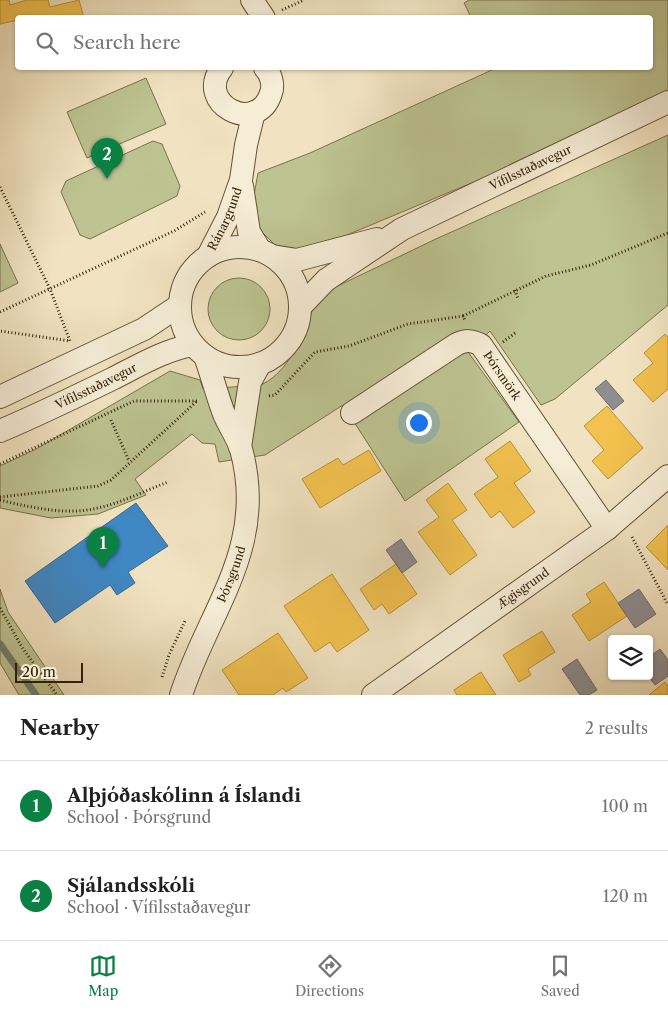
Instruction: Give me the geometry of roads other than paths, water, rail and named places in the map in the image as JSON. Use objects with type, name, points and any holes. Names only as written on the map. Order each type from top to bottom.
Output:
[{"type":"street","points":[[252,0],[262,15]]},
{"type":"street","points":[[221,70],[215,81],[215,91],[219,100],[235,113],[254,112]]},
{"type":"street","name":"Ránargrund","points":[[208,256],[228,217],[241,180],[246,145],[254,112],[263,107],[272,90],[272,80],[267,70]]},
{"type":"street","name":"Vífilsstaðavegur","points":[[300,306],[326,280],[392,234],[668,102]]},
{"type":"street","name":"Ránargrund","points":[[241,180],[249,232],[266,253]]},
{"type":"street","name":"Vífilsstaðavegur","points":[[199,351],[183,326],[180,305],[182,291],[188,277],[196,266],[208,256],[234,247],[297,260],[392,234]]},
{"type":"street","points":[[199,351],[219,364],[233,367],[260,364],[282,351],[290,342],[296,331],[300,306],[296,283],[282,263],[266,253]]},
{"type":"street","points":[[0,397],[144,329],[180,305]]},
{"type":"street","name":"Þórsmörk","points":[[352,413],[457,344],[467,341],[480,345],[614,523]]},
{"type":"street","name":"Vífilsstaðavegur","points":[[0,431],[41,414],[179,347],[199,351]]},
{"type":"street","name":"Þórsgrund","points":[[181,695],[192,661],[235,574],[246,530],[248,492],[240,447],[199,351]]},
{"type":"street","name":"Þórsgrund","points":[[240,447],[250,382],[260,364]]},
{"type":"street","name":"Ægisgrund","points":[[373,695],[614,523],[668,476]]},
{"type":"waterway","points":[[0,644],[36,695]]},
{"type":"place","name":"Sjálandsskóli","points":[[107,179]]},
{"type":"place","name":"Alþjóðaskólinn á Íslandi","points":[[103,568]]}]
